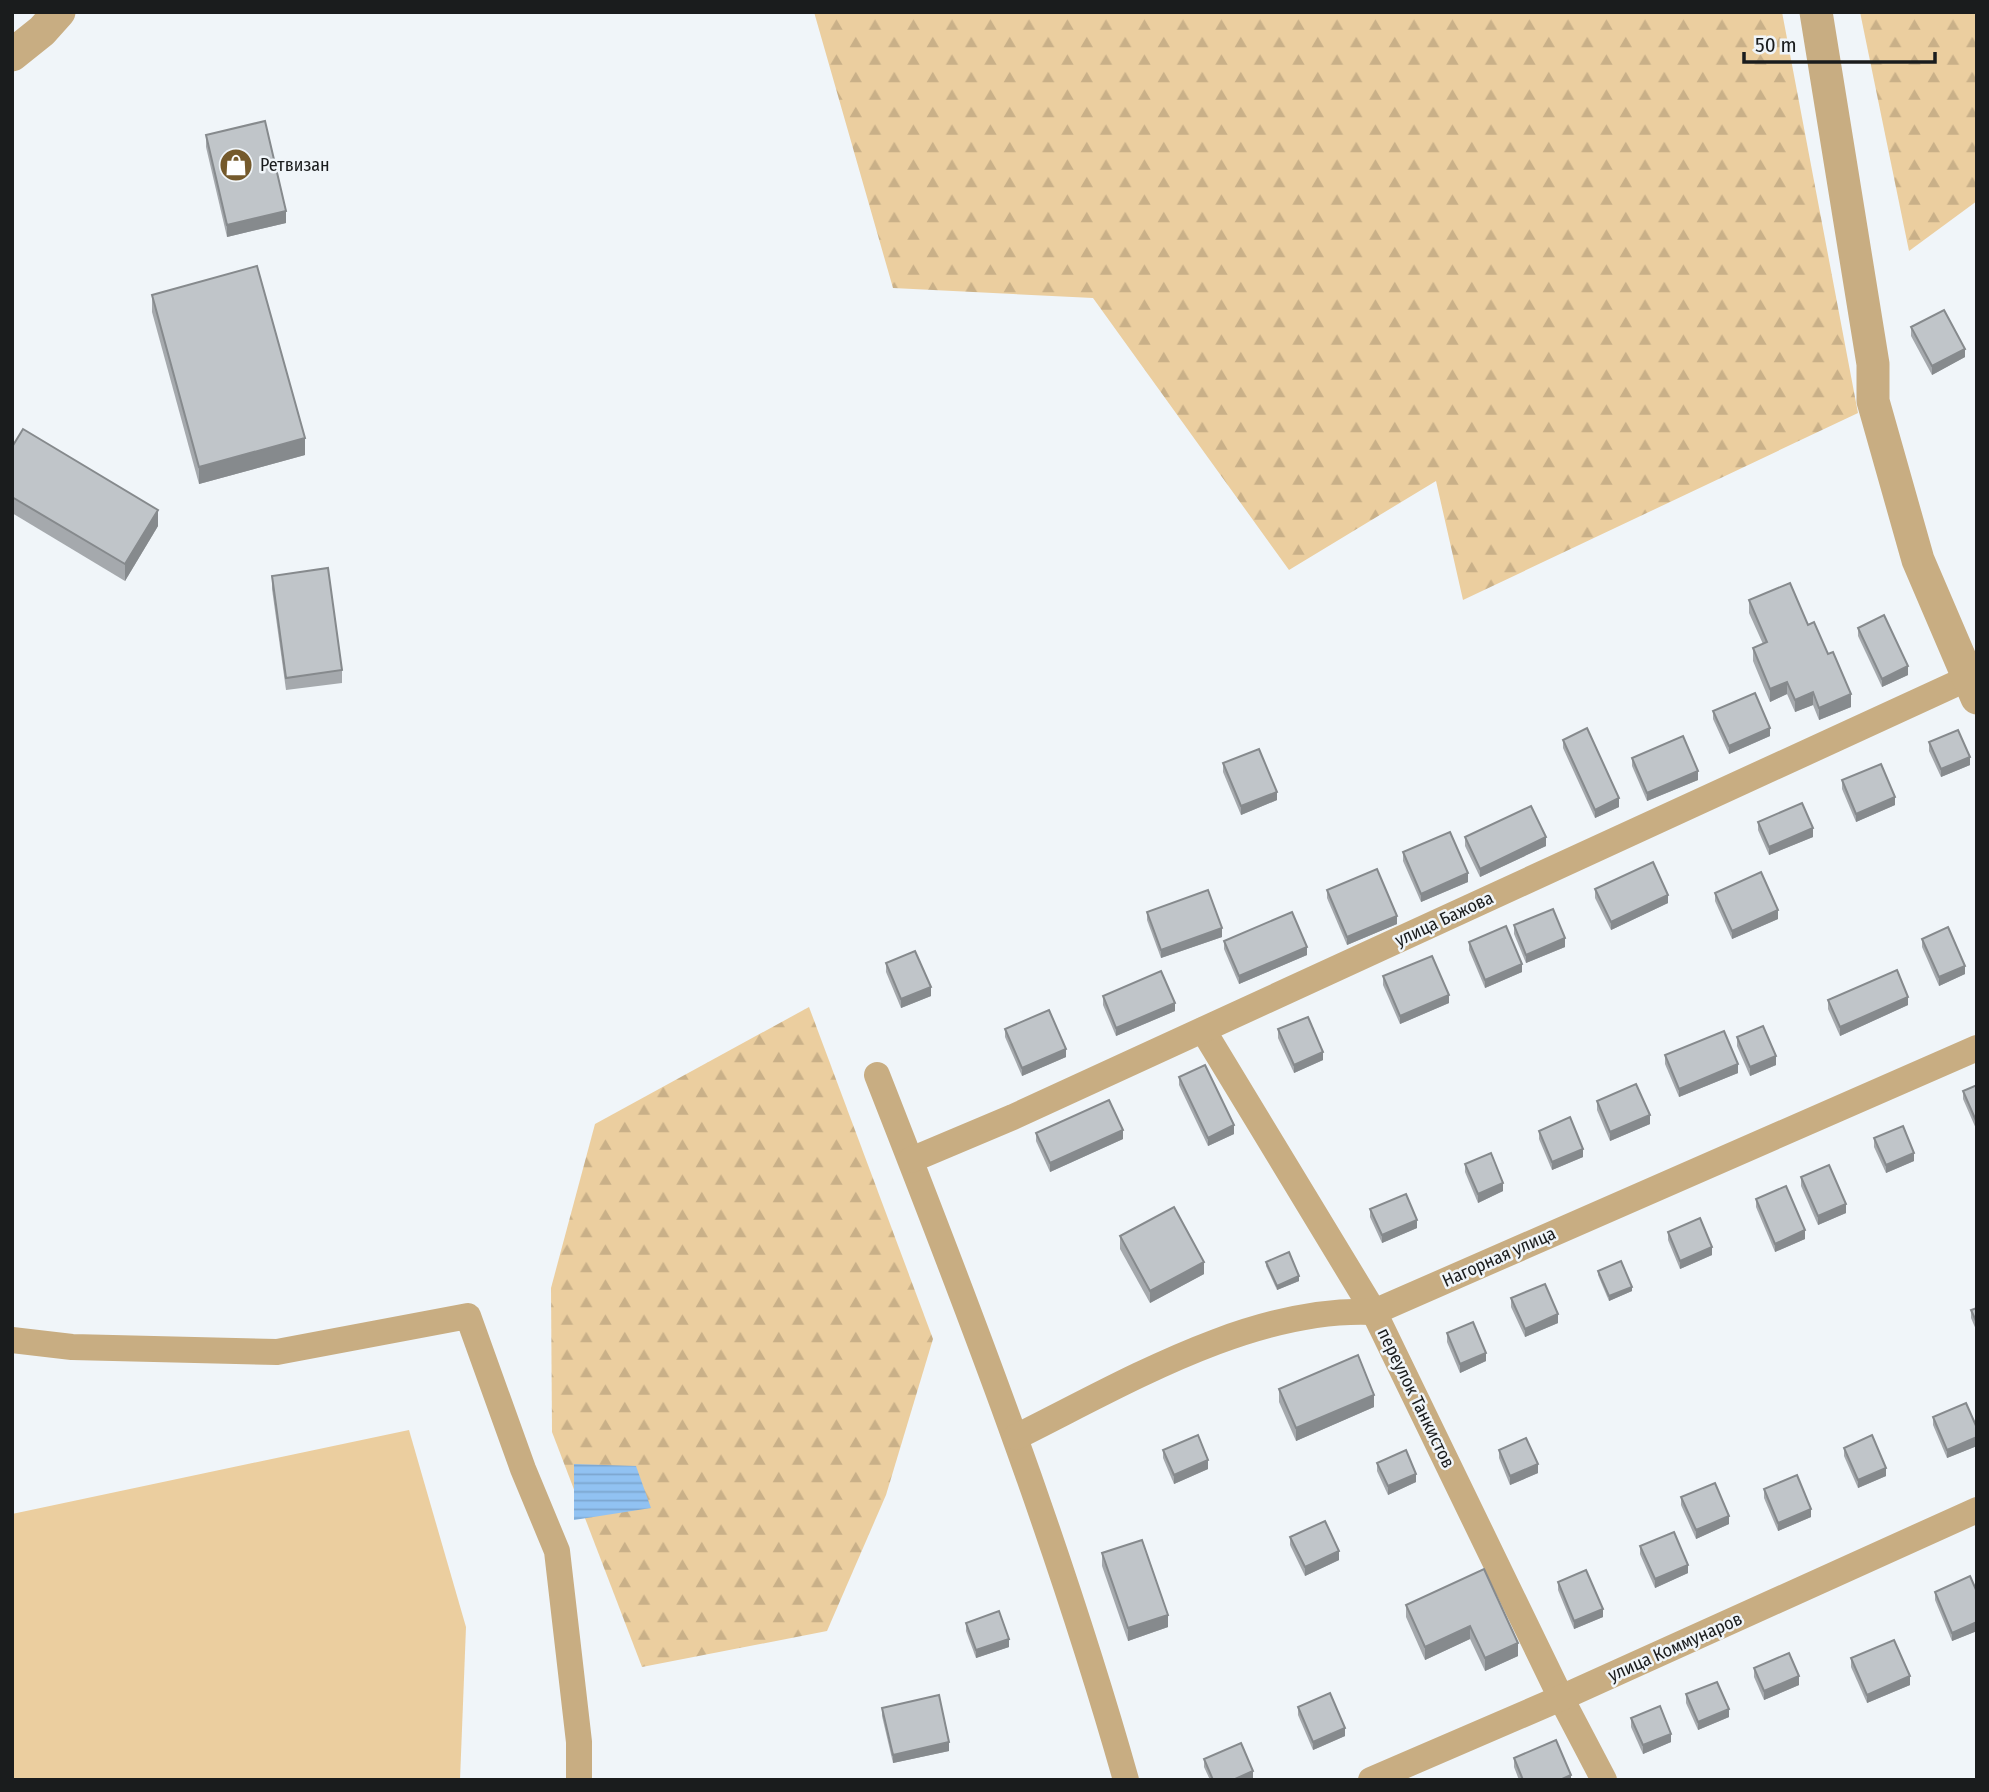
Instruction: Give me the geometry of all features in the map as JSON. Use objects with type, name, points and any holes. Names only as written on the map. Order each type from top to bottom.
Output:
[{"type":"street","points":[[12,55],[42,32],[59,12]]},
{"type":"street","points":[[1816,12],[1872,364],[1873,401],[1918,560],[1974,684]]},
{"type":"street","name":"улица Бажова","points":[[911,1160],[1974,684]]},
{"type":"street","name":"переулок Танкистов","points":[[1203,1030],[1374,1312],[1561,1698],[1604,1780]]},
{"type":"street","name":"Нагорная улица","points":[[1016,1437],[1212,1341],[1339,1310],[1374,1312],[1977,1048]]},
{"type":"street","points":[[877,1075],[1016,1437],[1095,1671],[1126,1780]]},
{"type":"street","points":[[12,1340],[72,1348],[277,1352],[468,1316],[523,1469],[557,1552],[579,1742],[579,1780]]},
{"type":"street","name":"улица Коммунаров","points":[[1371,1780],[1561,1698],[1977,1510]]},
{"type":"green space","points":[[814,12],[1782,12],[1858,413],[1463,600],[1436,481],[1289,570],[1093,298],[893,288]]},
{"type":"green space","points":[[1860,12],[1977,12],[1977,201],[1909,251]]},
{"type":"green space","points":[[809,1007],[933,1339],[886,1495],[827,1631],[642,1667],[552,1432],[551,1288],[595,1124]]},
{"type":"green space","points":[[409,1430],[466,1627],[460,1780],[12,1780],[12,1514]]},
{"type":"water","points":[[574,1464],[636,1466],[651,1508],[574,1520]]},
{"type":"building","points":[[265,121],[286,211],[227,225],[206,135]]},
{"type":"building","points":[[257,266],[305,438],[199,467],[152,295]]},
{"type":"building","points":[[1944,310],[1965,349],[1932,366],[1911,327]]},
{"type":"building","points":[[23,429],[158,510],[125,564],[12,497],[12,447]]},
{"type":"building","points":[[328,568],[342,670],[286,678],[272,576]]},
{"type":"building","points":[[1790,583],[1808,625],[1814,622],[1828,654],[1833,652],[1851,694],[1819,708],[1813,692],[1795,700],[1787,682],[1770,689],[1753,648],[1767,642],[1749,600]]},
{"type":"building","points":[[1884,615],[1908,666],[1882,679],[1858,628]]},
{"type":"building","points":[[1755,693],[1770,728],[1729,746],[1713,711]]},
{"type":"building","points":[[1587,728],[1619,798],[1595,810],[1563,740]]},
{"type":"building","points":[[1958,730],[1970,757],[1941,769],[1929,742]]},
{"type":"building","points":[[1683,736],[1698,771],[1647,793],[1632,758]]},
{"type":"building","points":[[1259,749],[1277,792],[1241,806],[1223,763]]},
{"type":"building","points":[[1881,764],[1895,797],[1856,814],[1842,780]]},
{"type":"building","points":[[1802,803],[1813,828],[1769,847],[1758,822]]},
{"type":"building","points":[[1531,806],[1546,837],[1480,869],[1465,837]]},
{"type":"building","points":[[1450,832],[1468,873],[1421,894],[1403,852]]},
{"type":"building","points":[[1653,862],[1668,895],[1611,922],[1595,889]]},
{"type":"building","points":[[1377,869],[1397,916],[1347,937],[1327,890]]},
{"type":"building","points":[[1761,872],[1778,910],[1732,931],[1715,893]]},
{"type":"building","points":[[1208,890],[1222,928],[1161,950],[1147,912]]},
{"type":"building","points":[[1553,909],[1565,938],[1526,955],[1514,925]]},
{"type":"building","points":[[1292,912],[1307,947],[1239,976],[1224,941]]},
{"type":"building","points":[[1506,926],[1522,964],[1485,980],[1469,942]]},
{"type":"building","points":[[1948,927],[1965,966],[1939,977],[1922,939]]},
{"type":"building","points":[[915,951],[931,987],[901,999],[886,963]]},
{"type":"building","points":[[1432,956],[1449,995],[1400,1016],[1383,976]]},
{"type":"building","points":[[1897,970],[1908,997],[1840,1027],[1828,1000]]},
{"type":"building","points":[[1161,971],[1175,1003],[1116,1028],[1103,996]]},
{"type":"building","points":[[1049,1010],[1066,1049],[1022,1068],[1005,1029]]},
{"type":"building","points":[[1308,1017],[1323,1052],[1294,1065],[1278,1029]]},
{"type":"building","points":[[1763,1026],[1776,1056],[1750,1067],[1737,1037]]},
{"type":"building","points":[[1724,1031],[1738,1064],[1679,1089],[1665,1055]]},
{"type":"building","points":[[1205,1065],[1234,1125],[1208,1138],[1179,1077]]},
{"type":"building","points":[[1636,1084],[1650,1115],[1610,1132],[1597,1101]]},
{"type":"building","points":[[1977,1085],[1977,1123],[1963,1091]]},
{"type":"building","points":[[1109,1100],[1123,1130],[1050,1163],[1036,1133]]},
{"type":"building","points":[[1570,1117],[1583,1149],[1552,1162],[1539,1131]]},
{"type":"building","points":[[1903,1126],[1914,1153],[1886,1165],[1874,1138]]},
{"type":"building","points":[[1491,1153],[1503,1183],[1478,1194],[1465,1164]]},
{"type":"building","points":[[1829,1165],[1846,1204],[1818,1216],[1801,1177]]},
{"type":"building","points":[[1786,1186],[1805,1230],[1775,1244],[1756,1199]]},
{"type":"building","points":[[1406,1194],[1417,1220],[1382,1235],[1370,1209]]},
{"type":"building","points":[[1174,1207],[1204,1262],[1150,1291],[1120,1236]]},
{"type":"building","points":[[1700,1218],[1712,1247],[1680,1261],[1668,1232]]},
{"type":"building","points":[[1289,1252],[1299,1276],[1277,1286],[1266,1262]]},
{"type":"building","points":[[1621,1261],[1632,1287],[1609,1296],[1598,1271]]},
{"type":"building","points":[[1545,1284],[1558,1314],[1525,1329],[1511,1298]]},
{"type":"building","points":[[1977,1308],[1977,1323],[1971,1310]]},
{"type":"building","points":[[1473,1322],[1486,1353],[1460,1364],[1447,1333]]},
{"type":"building","points":[[1358,1355],[1374,1395],[1296,1428],[1279,1389]]},
{"type":"building","points":[[1966,1403],[1977,1428],[1977,1437],[1947,1450],[1933,1417]]},
{"type":"building","points":[[1198,1435],[1208,1460],[1174,1475],[1163,1450]]},
{"type":"building","points":[[1872,1435],[1886,1468],[1858,1480],[1844,1448]]},
{"type":"building","points":[[1526,1438],[1538,1464],[1510,1476],[1499,1450]]},
{"type":"building","points":[[1406,1450],[1416,1474],[1388,1486],[1377,1463]]},
{"type":"building","points":[[1797,1475],[1811,1509],[1778,1523],[1764,1489]]},
{"type":"building","points":[[1715,1483],[1729,1516],[1696,1530],[1681,1497]]},
{"type":"building","points":[[1325,1521],[1339,1551],[1305,1567],[1290,1537]]},
{"type":"building","points":[[1674,1532],[1688,1565],[1655,1579],[1640,1546]]},
{"type":"building","points":[[1142,1540],[1168,1615],[1128,1628],[1102,1553]]},
{"type":"building","points":[[1484,1569],[1518,1643],[1485,1658],[1470,1626],[1425,1647],[1406,1605]]},
{"type":"building","points":[[1586,1570],[1603,1609],[1574,1621],[1558,1582]]},
{"type":"building","points":[[1970,1576],[1977,1592],[1977,1622],[1952,1633],[1935,1592]]},
{"type":"building","points":[[999,1611],[1009,1639],[976,1650],[966,1623]]},
{"type":"building","points":[[1894,1640],[1910,1676],[1867,1695],[1851,1658]]},
{"type":"building","points":[[1789,1653],[1799,1676],[1764,1691],[1754,1668]]},
{"type":"building","points":[[1717,1682],[1729,1709],[1698,1722],[1686,1694]]},
{"type":"building","points":[[1330,1693],[1345,1728],[1313,1742],[1298,1707]]},
{"type":"building","points":[[939,1695],[949,1742],[893,1755],[882,1708]]},
{"type":"building","points":[[1660,1706],[1671,1734],[1643,1745],[1631,1718]]},
{"type":"building","points":[[1556,1740],[1571,1775],[1560,1780],[1523,1780],[1514,1758]]},
{"type":"building","points":[[1241,1743],[1253,1771],[1233,1780],[1213,1780],[1204,1759]]},
{"type":"place","name":"Ретвизан","points":[[236,165]]}]
